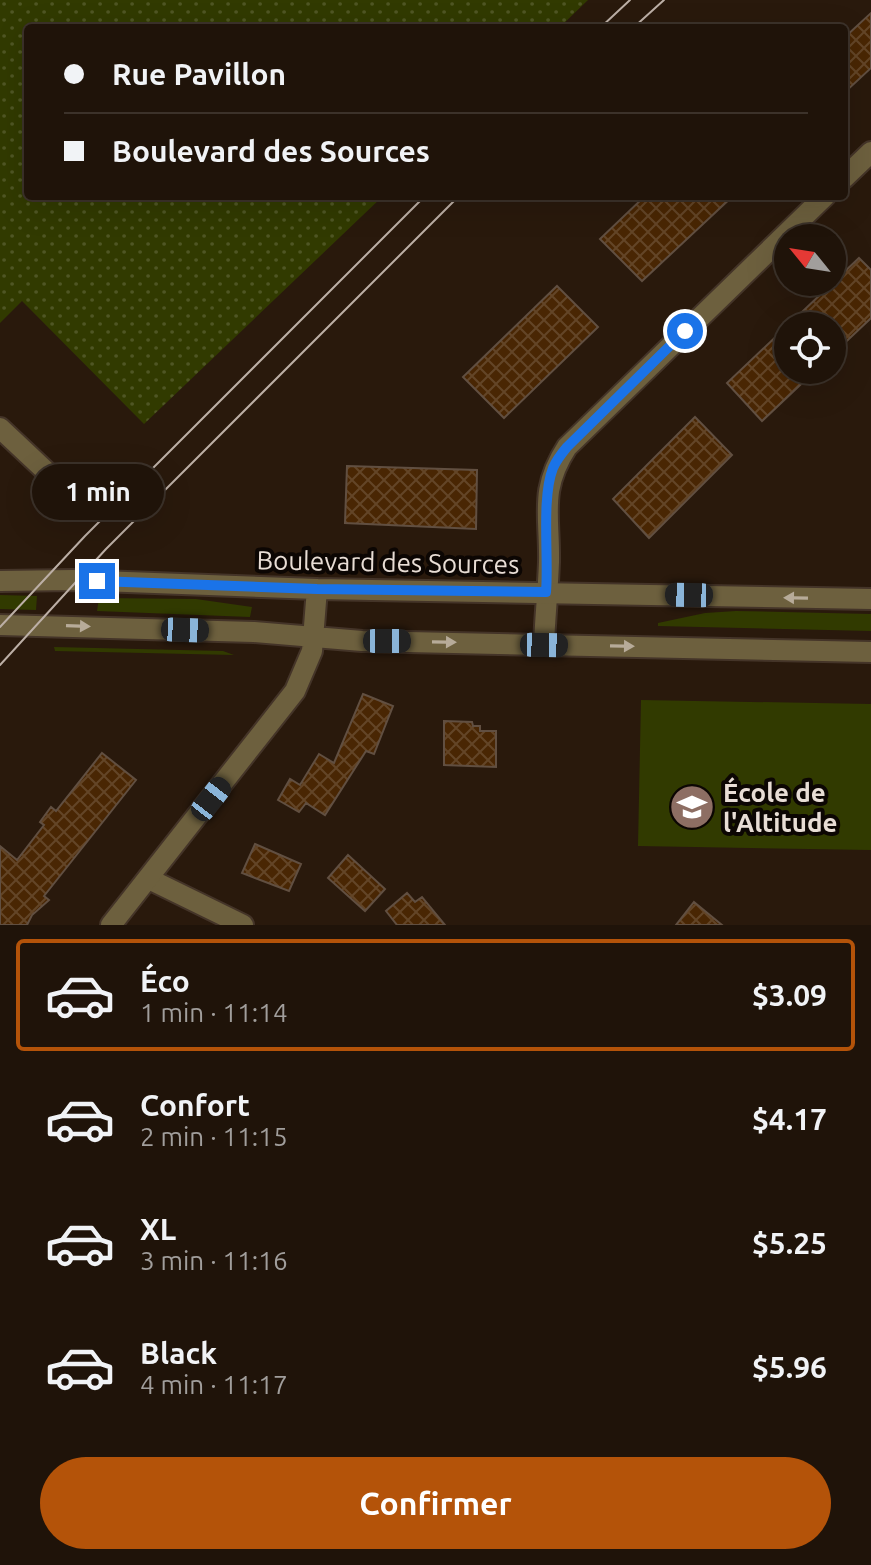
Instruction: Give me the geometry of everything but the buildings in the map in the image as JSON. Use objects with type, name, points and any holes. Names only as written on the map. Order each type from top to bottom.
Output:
[{"type":"street","points":[[848,174],[871,152]]},
{"type":"street","points":[[544,645],[549,562],[548,493],[553,468],[567,447],[821,200]]},
{"type":"street","points":[[0,428],[67,491]]},
{"type":"street","name":"Boulevard des Sources","points":[[0,581],[73,580],[317,589],[871,599]]},
{"type":"street","points":[[111,925],[287,702],[301,679],[312,651],[317,589]]},
{"type":"street","points":[[0,625],[254,632],[362,641],[871,652]]},
{"type":"street","points":[[149,879],[243,925]]},
{"type":"green space","points":[[0,0],[588,0],[563,24],[24,24],[24,200],[379,200],[144,424],[22,301],[0,323]]},
{"type":"green space","points":[[0,595],[37,596],[36,610],[0,609]]},
{"type":"green space","points":[[99,598],[196,599],[252,607],[250,617],[97,611]]},
{"type":"green space","points":[[705,613],[871,614],[871,631],[658,626],[658,623]]},
{"type":"green space","points":[[54,647],[223,651],[234,655],[55,651]]},
{"type":"green space","points":[[641,700],[871,704],[871,850],[638,846]]},
{"type":"tram line","points":[[604,24],[630,0]]},
{"type":"tram line","points":[[637,24],[664,0]]},
{"type":"tram line","points":[[0,627],[85,536],[421,200]]},
{"type":"tram line","points":[[0,665],[106,549],[455,200]]},
{"type":"place","name":"École de l'Altitude","points":[[692,807]]},
{"type":"route","points":[[97,581],[317,589],[546,592],[548,493],[553,468],[567,447],[685,331]]}]
